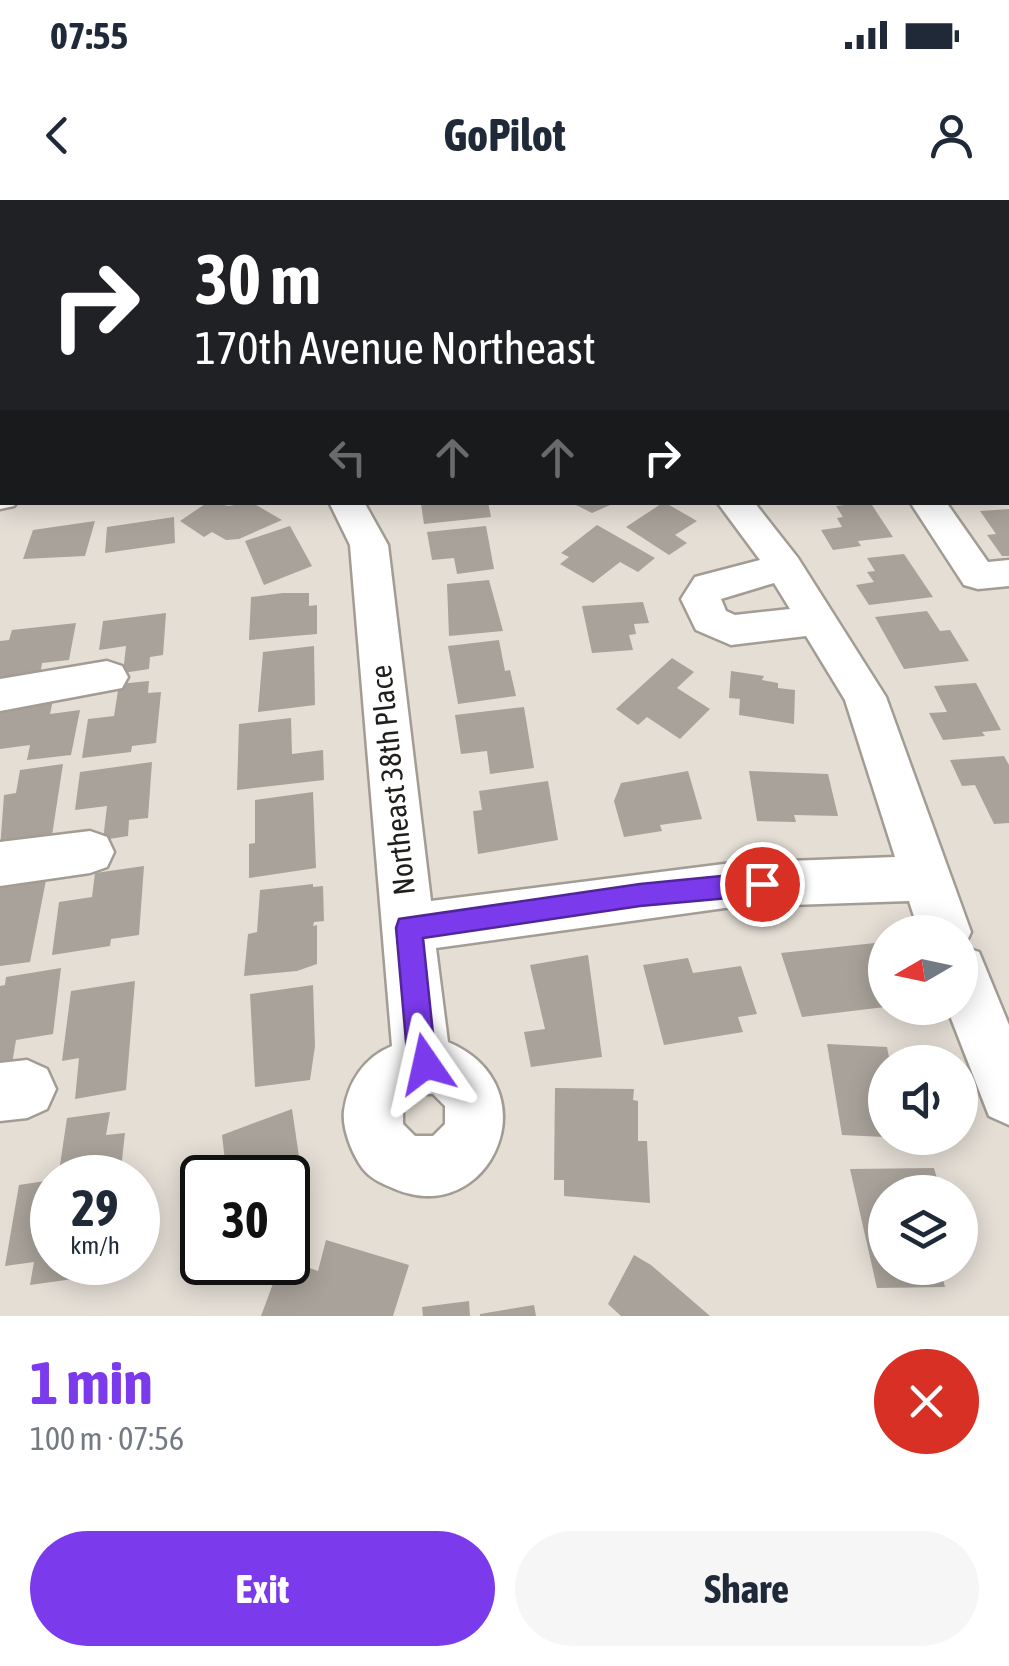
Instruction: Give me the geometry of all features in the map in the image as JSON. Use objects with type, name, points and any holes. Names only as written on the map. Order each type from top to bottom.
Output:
[{"type":"street","name":"Northeast 38th Place","points":[[348,505],[369,545],[422,1064]]},
{"type":"street","points":[[737,505],[765,538],[866,697],[938,915]]},
{"type":"street","points":[[929,505],[978,576],[1009,573]]},
{"type":"street","points":[[784,567],[709,586],[700,599],[710,620],[730,630],[818,620]]},
{"type":"street","points":[[0,696],[107,677]]},
{"type":"street","points":[[0,864],[90,852]]},
{"type":"street","points":[[408,928],[732,885],[924,878]]},
{"type":"street","points":[[978,1016],[1009,1096]]},
{"type":"building","points":[[204,505],[256,505],[282,520],[239,539],[226,540],[212,532],[204,537],[180,521]]},
{"type":"building","points":[[421,505],[489,505],[491,517],[424,524]]},
{"type":"building","points":[[576,505],[610,505],[592,513]]},
{"type":"building","points":[[659,505],[669,505],[697,521],[675,535],[687,543],[669,555],[626,527]]},
{"type":"building","points":[[872,505],[893,537],[858,541],[861,546],[833,550],[821,530],[842,527],[837,518],[843,517],[836,506]]},
{"type":"building","points":[[1009,509],[1009,556],[1002,556],[987,535],[996,534],[980,511]]},
{"type":"building","points":[[174,517],[175,543],[105,553],[107,527]]},
{"type":"building","points":[[95,521],[85,556],[23,559],[33,530]]},
{"type":"building","points":[[597,525],[655,558],[638,572],[620,562],[593,583],[560,564],[569,557],[561,553]]},
{"type":"building","points":[[290,526],[312,566],[264,585],[245,541]]},
{"type":"building","points":[[486,526],[494,569],[457,574],[454,558],[432,560],[427,532]]},
{"type":"building","points":[[904,554],[933,597],[869,605],[856,585],[874,582],[867,572],[875,571],[867,558]]},
{"type":"building","points":[[489,580],[503,631],[449,636],[447,584]]},
{"type":"building","points":[[309,593],[309,606],[317,605],[317,634],[249,640],[251,597]]},
{"type":"building","points":[[643,602],[649,623],[634,624],[636,634],[629,635],[633,650],[592,653],[582,606]]},
{"type":"building","points":[[927,611],[940,631],[950,630],[969,661],[904,669],[875,617]]},
{"type":"building","points":[[166,613],[163,655],[150,657],[149,669],[123,673],[126,646],[99,650],[103,621]]},
{"type":"building","points":[[76,623],[69,660],[42,663],[40,676],[0,681],[0,641],[9,640],[12,630]]},
{"type":"building","points":[[499,640],[505,671],[510,670],[516,696],[458,704],[448,646]]},
{"type":"building","points":[[314,646],[315,705],[258,712],[263,652]]},
{"type":"building","points":[[672,658],[694,672],[677,688],[710,709],[680,739],[647,717],[638,725],[616,709]]},
{"type":"building","points":[[731,671],[764,676],[762,680],[778,683],[778,688],[795,690],[794,724],[739,715],[740,699],[729,698]]},
{"type":"building","points":[[149,681],[148,693],[161,692],[156,743],[132,746],[131,752],[82,758],[88,719],[114,716],[119,684]]},
{"type":"building","points":[[976,683],[1001,730],[982,732],[985,736],[943,740],[929,713],[947,712],[934,686]]},
{"type":"building","points":[[53,700],[50,714],[80,710],[71,755],[27,760],[30,745],[0,749],[0,705]]},
{"type":"building","points":[[524,707],[534,768],[490,774],[487,751],[461,754],[455,715]]},
{"type":"building","points":[[291,718],[292,754],[323,750],[324,780],[237,790],[239,724]]},
{"type":"building","points":[[1004,756],[1009,765],[1009,823],[994,824],[975,785],[962,786],[950,760]]},
{"type":"building","points":[[152,762],[148,818],[129,820],[128,836],[103,840],[107,806],[75,810],[80,772]]},
{"type":"building","points":[[63,764],[51,842],[0,849],[4,795],[16,793],[20,770]]},
{"type":"building","points":[[688,771],[702,819],[660,825],[662,831],[624,837],[614,801],[621,783]]},
{"type":"building","points":[[749,771],[828,774],[838,816],[794,815],[796,822],[757,821]]},
{"type":"building","points":[[548,781],[558,840],[478,854],[473,811],[482,810],[479,791]]},
{"type":"building","points":[[313,792],[316,868],[249,878],[249,844],[255,843],[255,800]]},
{"type":"building","points":[[144,866],[139,935],[111,939],[110,946],[52,955],[59,902],[92,897],[95,873]]},
{"type":"building","points":[[48,870],[30,962],[0,966],[0,875]]},
{"type":"building","points":[[323,886],[324,921],[314,922],[313,926],[317,925],[317,964],[297,971],[244,976],[248,934],[257,932],[260,890]]},
{"type":"building","points":[[868,944],[868,1009],[802,1017],[781,953]]},
{"type":"building","points":[[588,955],[602,1057],[531,1067],[524,1032],[545,1029],[530,965]]},
{"type":"building","points":[[688,958],[693,973],[741,966],[757,1014],[738,1017],[743,1032],[664,1045],[643,965]]},
{"type":"building","points":[[61,968],[53,1034],[16,1040],[12,1064],[0,1066],[0,986],[5,985],[6,977]]},
{"type":"building","points":[[135,981],[126,1090],[75,1099],[79,1058],[62,1061],[71,991]]},
{"type":"building","points":[[313,985],[315,1046],[310,1080],[255,1087],[250,994]]},
{"type":"building","points":[[827,1044],[868,1046],[868,1136],[842,1135]]},
{"type":"building","points":[[555,1088],[634,1089],[633,1100],[638,1101],[638,1141],[647,1141],[650,1203],[564,1196],[564,1180],[554,1180]]},
{"type":"building","points":[[292,1109],[299,1155],[224,1155],[222,1135]]},
{"type":"building","points":[[110,1112],[106,1135],[125,1133],[123,1155],[61,1155],[67,1118]]},
{"type":"building","points":[[934,1168],[936,1175],[868,1175],[868,1248],[850,1169]]},
{"type":"building","points":[[30,1183],[30,1263],[5,1266],[19,1185]]},
{"type":"building","points":[[326,1240],[409,1265],[393,1316],[261,1316],[272,1285],[310,1285],[310,1268],[318,1271]]},
{"type":"building","points":[[634,1255],[710,1316],[621,1316],[608,1304]]},
{"type":"building","points":[[876,1285],[945,1287],[877,1288]]},
{"type":"building","points":[[469,1301],[470,1316],[423,1316],[422,1307]]},
{"type":"building","points":[[534,1305],[536,1316],[480,1316],[480,1314]]},
{"type":"route","points":[[426,1064],[422,1064],[408,928],[640,895],[762,884]]}]
